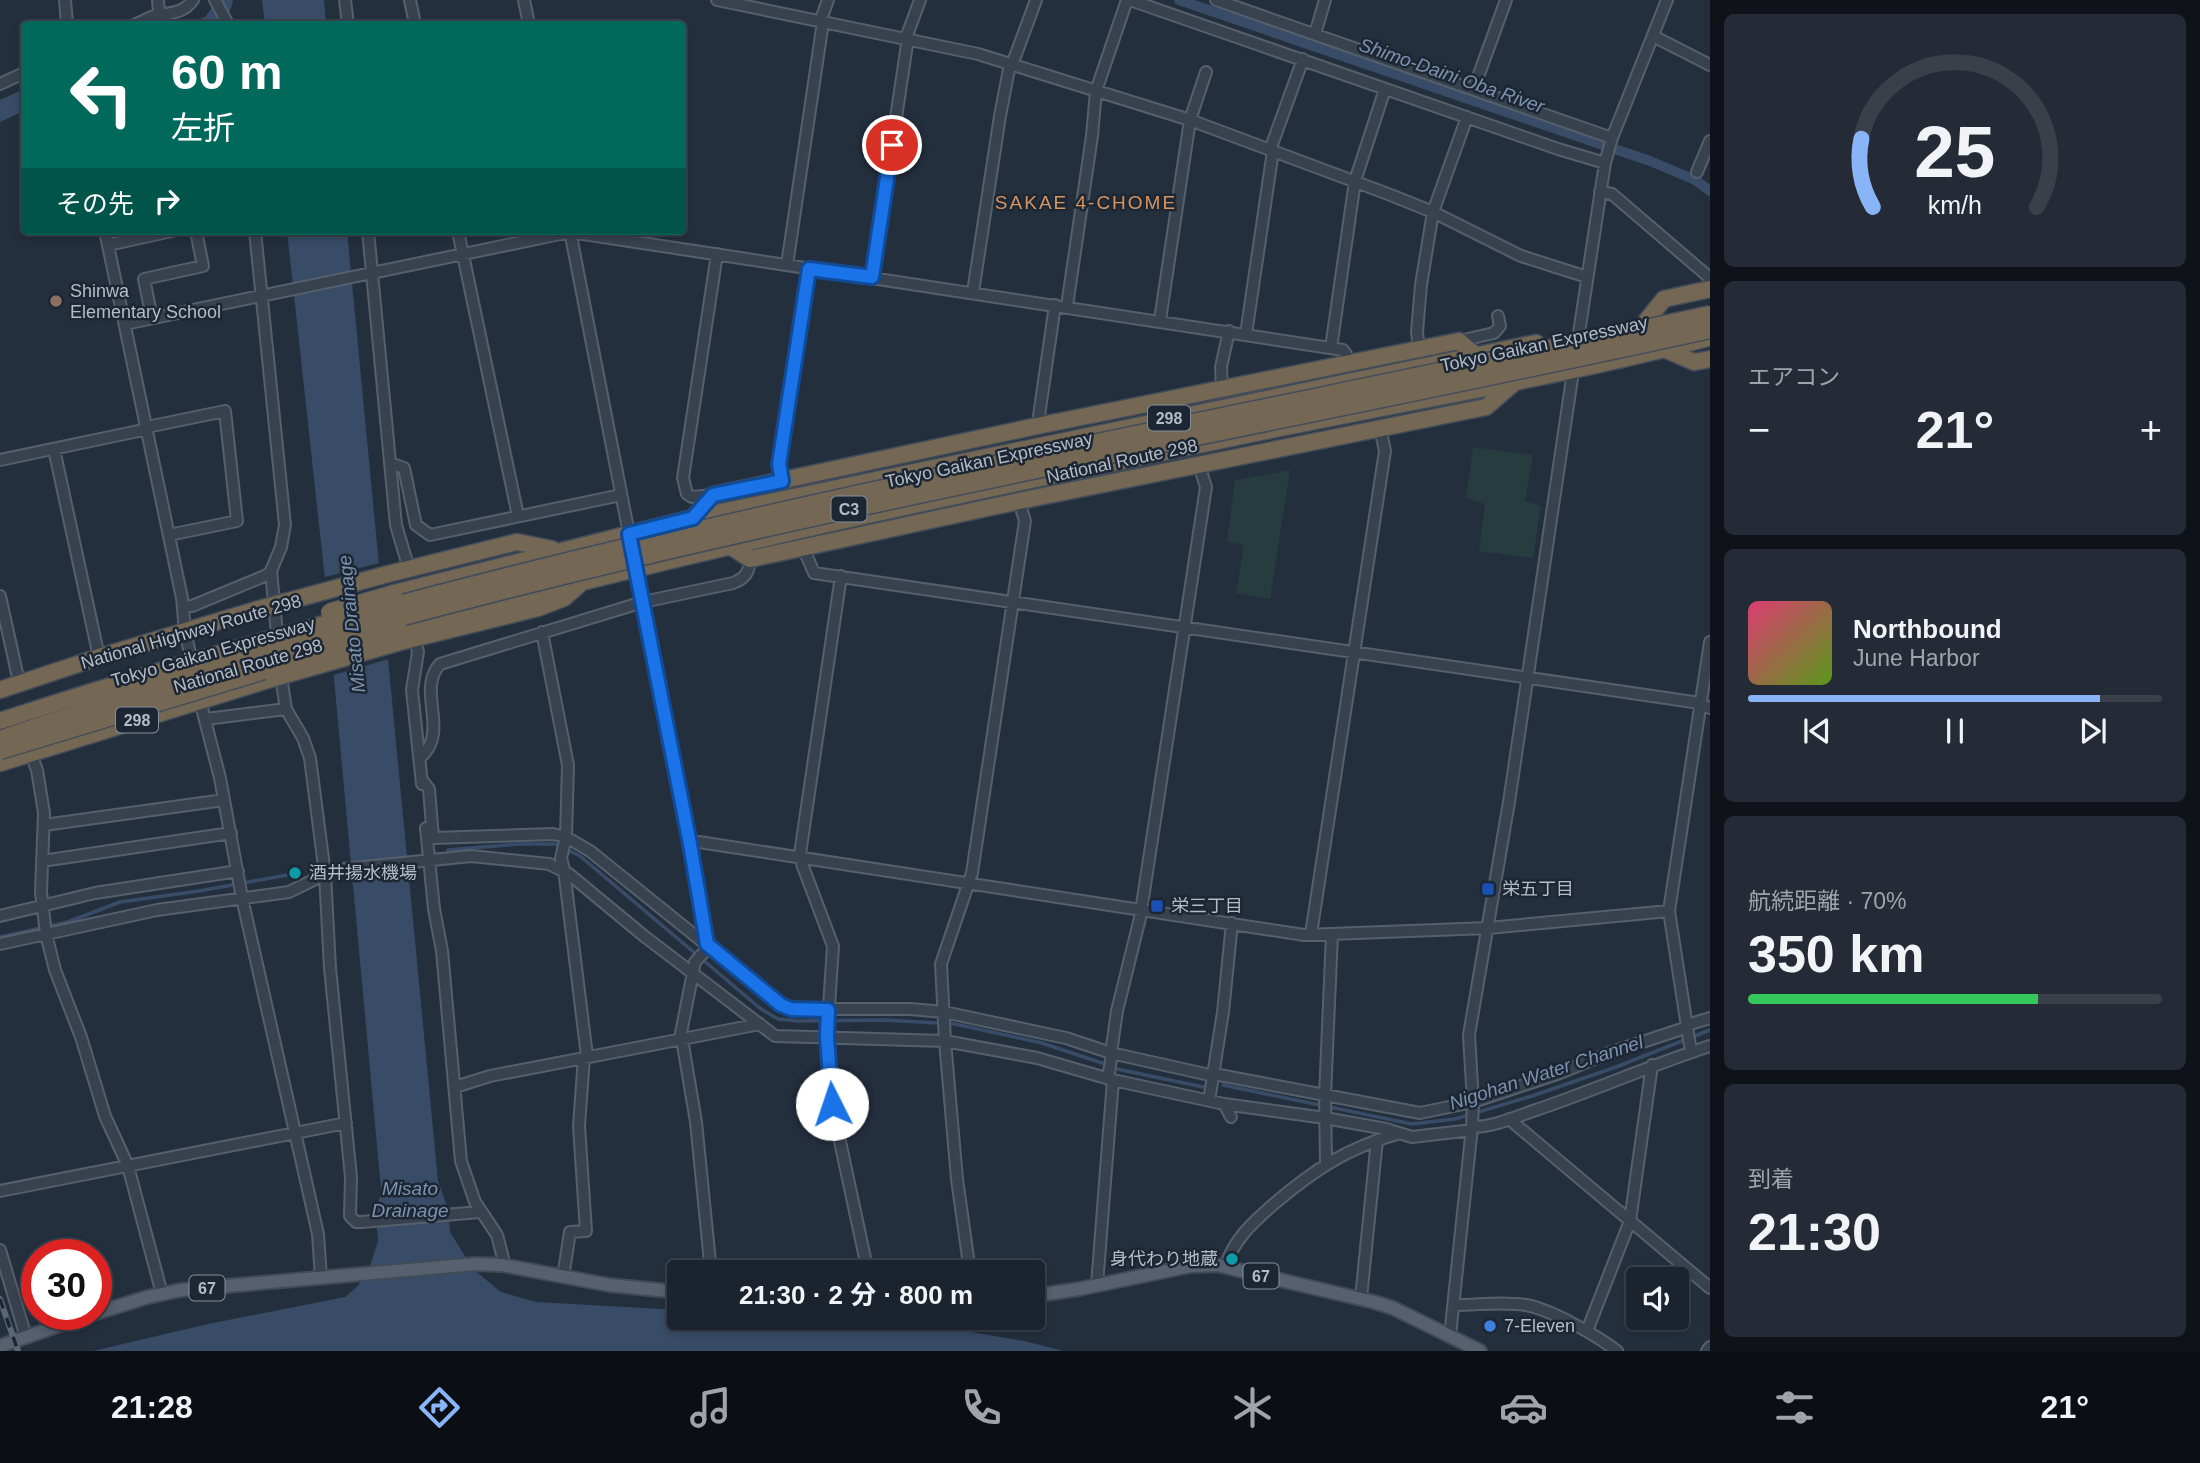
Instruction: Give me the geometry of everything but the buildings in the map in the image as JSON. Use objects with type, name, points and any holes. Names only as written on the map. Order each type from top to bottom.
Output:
[{"type":"highway","points":[[1647,320],[1664,299],[1710,289]]},
{"type":"highway","name":"National Route 298","points":[[394,593],[693,518],[1710,307]]},
{"type":"highway","name":"Tokyo Gaikan Expressway","points":[[0,721],[235,649],[574,558],[1250,410],[1710,314]]},
{"type":"highway","name":"Tokyo Gaikan Expressway","points":[[0,739],[102,704],[239,664],[409,615],[570,573],[843,510],[1710,330]]},
{"type":"highway","name":"National Route 298","points":[[0,763],[410,635],[537,608],[564,598],[584,580],[839,521],[1573,369],[1710,337]]},
{"type":"highway","name":"298","points":[[713,495],[1459,341]]},
{"type":"highway","points":[[1459,341],[1475,355]]},
{"type":"highway","points":[[1664,349],[1694,362],[1710,359]]},
{"type":"highway","name":"National Route 298","points":[[750,559],[1019,501],[1486,407],[1517,380]]},
{"type":"highway","points":[[693,518],[713,495]]},
{"type":"highway","name":"National Route 298","points":[[0,690],[185,631],[408,569],[517,542],[560,550]]},
{"type":"highway","points":[[730,545],[750,559]]},
{"type":"highway","name":"National Highway Route 298","points":[[0,712],[105,676],[394,593]]},
{"type":"highway","name":"298","points":[[0,751],[410,635]]},
{"type":"main road","name":"67","points":[[112,1309],[162,1294],[476,1264],[502,1265],[563,1277],[667,1291]]},
{"type":"main road","name":"67","points":[[1045,1294],[1190,1266],[1225,1267],[1393,1308],[1480,1351]]},
{"type":"main road","name":"67","points":[[0,1346],[47,1330]]},
{"type":"street","points":[[65,0],[67,21]]},
{"type":"street","points":[[158,0],[159,14]]},
{"type":"street","points":[[143,21],[159,14],[186,9],[193,0]]},
{"type":"street","points":[[215,0],[227,21]]},
{"type":"street","points":[[345,0],[348,21]]},
{"type":"street","points":[[410,0],[414,21]]},
{"type":"street","points":[[524,0],[528,21]]},
{"type":"street","points":[[717,0],[978,54],[1190,120],[1433,212],[1513,252],[1587,276]]},
{"type":"street","points":[[787,265],[822,22],[828,0]]},
{"type":"street","points":[[872,277],[907,38],[919,0]]},
{"type":"street","points":[[972,292],[1000,116],[1011,65],[1036,0]]},
{"type":"street","points":[[1042,425],[1039,416],[1092,136],[1096,91],[1129,0],[1605,163]]},
{"type":"street","points":[[1216,0],[1612,138]]},
{"type":"street","points":[[1315,34],[1325,0]]},
{"type":"street","points":[[1474,88],[1506,0]]},
{"type":"street","points":[[1450,1336],[1472,1129],[1469,1035],[1488,928],[1600,192],[1612,138],[1667,0]]},
{"type":"street","points":[[1653,36],[1710,65]]},
{"type":"street","points":[[1246,334],[1272,150],[1303,59]]},
{"type":"street","points":[[1160,320],[1190,120],[1206,72]]},
{"type":"street","points":[[0,84],[21,74]]},
{"type":"street","points":[[1331,348],[1355,181],[1385,89]]},
{"type":"street","points":[[1419,348],[1417,332],[1420,297],[1433,212],[1467,117]]},
{"type":"street","points":[[1698,172],[1710,141]]},
{"type":"street","points":[[1600,192],[1612,194],[1710,278]]},
{"type":"street","points":[[106,235],[169,535],[185,631],[318,1234],[321,1278]]},
{"type":"street","points":[[108,245],[154,235]]},
{"type":"street","points":[[152,318],[144,279],[203,266],[197,235]]},
{"type":"street","points":[[256,235],[266,294],[285,525],[281,547],[271,571],[282,694],[286,709],[309,750],[330,872],[330,968],[351,1177],[350,1216],[356,1222],[480,1212]]},
{"type":"street","points":[[368,235],[398,538],[412,588]]},
{"type":"street","points":[[459,235],[518,516]]},
{"type":"street","points":[[125,324],[552,235]]},
{"type":"street","points":[[571,235],[690,844],[706,947],[694,967],[681,1040],[696,1122],[710,1260]]},
{"type":"street","points":[[596,235],[1343,350],[1348,362]]},
{"type":"street","points":[[713,495],[692,497],[687,494],[682,478],[718,254]]},
{"type":"street","points":[[782,481],[779,464],[809,269]]},
{"type":"street","points":[[1459,341],[1494,333],[1500,326],[1499,316]]},
{"type":"street","points":[[1222,388],[1221,367],[1229,331]]},
{"type":"street","points":[[0,460],[225,411],[237,521],[169,535]]},
{"type":"street","points":[[1311,934],[1385,451],[1380,428]]},
{"type":"street","points":[[54,449],[99,657]]},
{"type":"street","points":[[390,463],[404,468],[416,525],[430,535],[621,495]]},
{"type":"street","points":[[1097,1285],[1111,1053],[1117,1011],[1141,910],[1206,487],[1199,465]]},
{"type":"street","points":[[968,1260],[957,1180],[941,964],[969,883],[1025,521],[1019,501]]},
{"type":"street","points":[[803,547],[814,573],[1527,677],[1705,706]]},
{"type":"street","points":[[421,757],[431,748],[432,674],[440,664],[643,602],[742,580],[749,569],[750,559]]},
{"type":"street","points":[[183,607],[192,606],[271,571]]},
{"type":"street","points":[[841,576],[801,858],[833,946],[827,1037],[832,1104],[865,1260]]},
{"type":"street","points":[[0,596],[17,673],[22,682]]},
{"type":"street","points":[[542,632],[567,755],[566,837],[561,858],[586,1057],[579,1126],[586,1231],[570,1232],[563,1277]]},
{"type":"street","points":[[410,635],[418,652],[412,690],[421,757],[424,861],[442,951],[461,1161],[480,1212],[497,1235],[503,1258],[502,1265]]},
{"type":"street","points":[[1691,1052],[1669,911],[1705,706],[1710,642]]},
{"type":"street","points":[[0,660],[13,656]]},
{"type":"street","points":[[206,719],[286,709]]},
{"type":"street","points":[[31,754],[40,789],[44,825],[41,905],[46,934],[55,970],[81,1037],[105,1116],[128,1166],[162,1294]]},
{"type":"street","points":[[422,780],[429,789],[433,838],[542,834],[566,837],[590,851],[706,947],[781,1005],[791,1009],[910,1009],[944,1012],[1066,1038],[1111,1053],[1414,1114],[1473,1102],[1710,1018]]},
{"type":"street","points":[[44,825],[224,800]]},
{"type":"street","points":[[42,861],[231,833]]},
{"type":"street","points":[[690,844],[699,842],[1311,934],[1488,928],[1669,911]]},
{"type":"street","points":[[0,944],[157,910],[289,892],[330,872],[424,861],[490,857],[550,864],[564,870],[694,967],[775,1036],[945,1041],[1037,1058],[1110,1079],[1209,1101],[1325,1118],[1421,1138],[1485,1127],[1710,1046]]},
{"type":"street","points":[[0,916],[108,891],[238,873]]},
{"type":"street","points":[[1209,1101],[1232,923]]},
{"type":"street","points":[[1326,1163],[1325,1096],[1332,934]]},
{"type":"street","points":[[455,1087],[490,1076],[760,1024]]},
{"type":"street","points":[[1587,1332],[1630,1221],[1652,1065]]},
{"type":"street","points":[[1224,1104],[1231,1117]]},
{"type":"street","points":[[1509,1119],[1710,1288]]},
{"type":"street","points":[[0,1191],[346,1122]]},
{"type":"street","points":[[1225,1267],[1245,1229],[1307,1175],[1326,1163],[1397,1134]]},
{"type":"street","points":[[1360,1298],[1377,1140]]},
{"type":"street","points":[[0,1250],[26,1337]]},
{"type":"street","points":[[1455,1305],[1527,1305],[1587,1332],[1617,1351]]},
{"type":"green space","points":[[1473,447],[1533,455],[1525,501],[1541,506],[1533,558],[1479,551],[1485,504],[1466,498]]},
{"type":"green space","points":[[1290,470],[1270,599],[1236,593],[1244,545],[1227,542],[1235,480]]},
{"type":"water","points":[[218,0],[233,0],[231,9],[223,20],[195,21],[205,17]]},
{"type":"water","points":[[262,0],[324,0],[326,21],[265,21]]},
{"type":"water","points":[[21,90],[21,112],[0,122],[0,100]]},
{"type":"water","name":"Misato Drainage","points":[[287,235],[347,235],[438,1181],[448,1209],[450,1232],[473,1269],[501,1292],[536,1302],[667,1309],[667,1330],[959,1330],[1063,1351],[93,1351],[208,1324],[345,1297],[358,1286],[371,1263],[378,1241],[376,1217],[381,1189],[324,570]]},
{"type":"pier","points":[[383,562],[392,658],[330,676],[321,578]]},
{"type":"waterway","name":"Shimo-Daini Oba River","points":[[1179,0],[1650,161],[1695,180],[1710,191]]},
{"type":"waterway","name":"Nigohan Water Channel","points":[[448,850],[555,844],[580,856],[761,1009],[778,1019],[955,1024],[1042,1043],[1102,1063]]},
{"type":"waterway","name":"Nigohan Water Channel","points":[[0,937],[68,922],[120,902],[287,875]]},
{"type":"waterway","name":"Nigohan Water Channel","points":[[1223,1085],[1412,1124],[1455,1119],[1532,1096],[1710,1030]]},
{"type":"waterway","name":"Nigohan Water Channel","points":[[1117,1069],[1203,1087]]},
{"type":"railway","points":[[0,1299],[18,1351]]},
{"type":"place","name":"Shinwa Elementary School","points":[[56,301]]},
{"type":"place","name":"酒井揚水機場","points":[[295,873]]},
{"type":"place","name":"栄五丁目","points":[[1488,889]]},
{"type":"place","name":"栄三丁目","points":[[1157,906]]},
{"type":"place","name":"身代わり地蔵","points":[[1232,1259]]},
{"type":"place","name":"7-Eleven","points":[[1490,1326]]},
{"type":"district","name":"SAKAE 4-CHOME","points":[[1086,202]]},
{"type":"route","points":[[832,1104],[827,1037],[828,1010],[800,1010],[781,1005],[707,944],[629,534],[693,518],[713,495],[782,481],[779,464],[809,269],[872,277],[892,145]]}]
